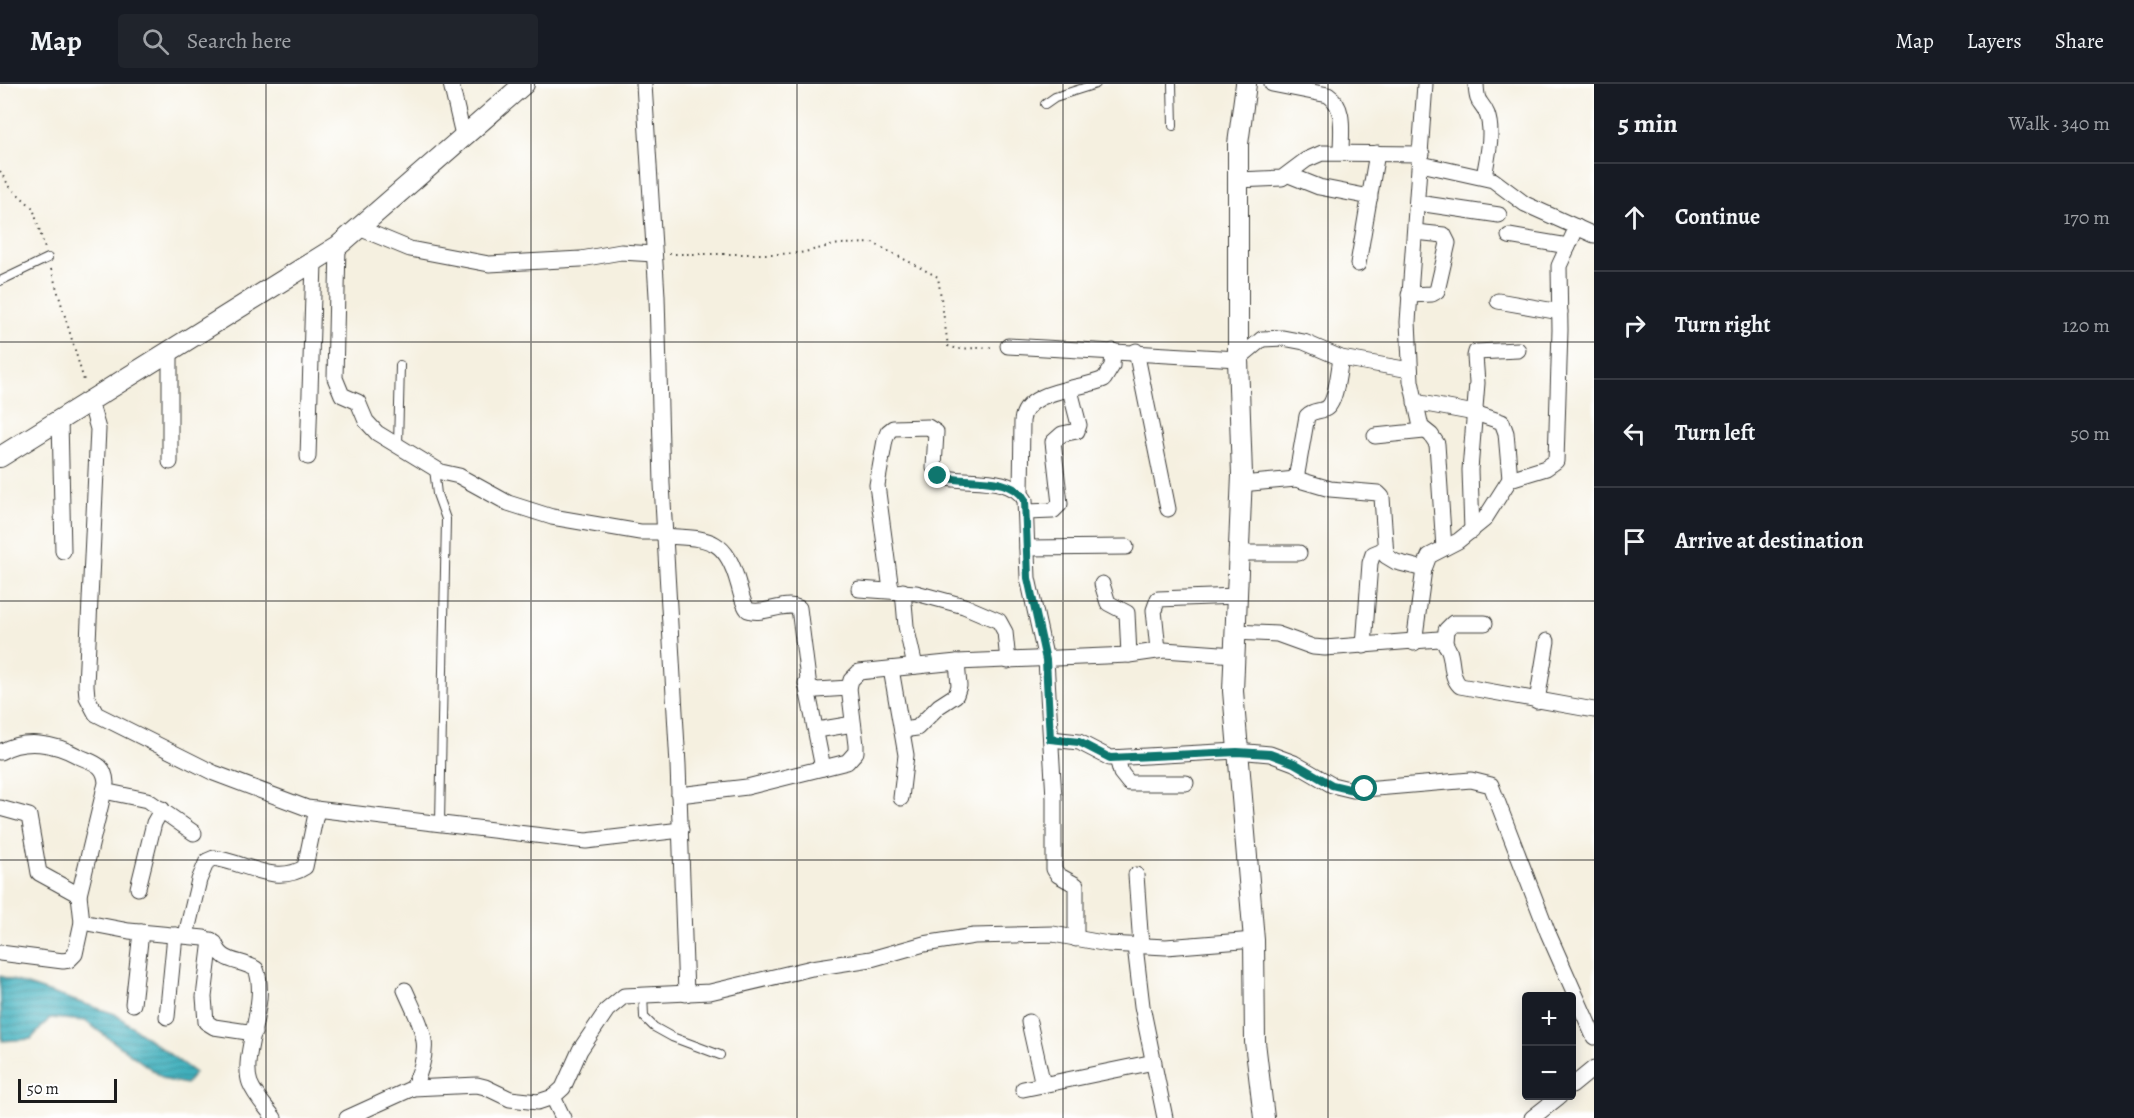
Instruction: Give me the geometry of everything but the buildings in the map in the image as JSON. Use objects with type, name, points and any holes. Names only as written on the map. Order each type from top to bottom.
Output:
[{"type":"street","points":[[451,84],[463,135]]},
{"type":"street","points":[[0,457],[338,246],[524,84]]},
{"type":"street","points":[[644,84],[654,254],[664,534],[681,830],[686,994]]},
{"type":"street","points":[[1246,84],[1238,144],[1238,359],[1241,484],[1233,691],[1254,940],[1255,1042],[1264,1118]]},
{"type":"street","points":[[1272,84],[1311,87],[1328,95],[1339,104],[1341,152]]},
{"type":"street","points":[[1425,84],[1422,159],[1409,295],[1410,370],[1418,420],[1424,431],[1431,435],[1437,444],[1444,548]]},
{"type":"street","points":[[1476,84],[1477,100],[1487,114],[1489,126],[1484,177]]},
{"type":"street","points":[[1238,180],[1276,180],[1289,176],[1315,156],[1341,152],[1377,153],[1422,159],[1484,177],[1526,204],[1594,235]]},
{"type":"street","points":[[1358,264],[1377,153]]},
{"type":"street","points":[[1289,176],[1319,187],[1370,197]]},
{"type":"street","points":[[1418,202],[1498,215]]},
{"type":"street","points":[[1414,643],[1424,569],[1429,556],[1472,531],[1490,512],[1499,493],[1510,479],[1545,468],[1556,460],[1559,266],[1577,227]]},
{"type":"street","points":[[359,228],[410,249],[489,264],[581,259],[621,252],[654,254]]},
{"type":"street","points":[[1409,295],[1431,294],[1437,291],[1448,243],[1444,235],[1415,231]]},
{"type":"street","points":[[1509,236],[1568,246]]},
{"type":"street","points":[[338,246],[335,378],[337,388],[342,395],[362,406],[366,421],[377,433],[434,468],[459,477],[508,503],[552,517],[640,532],[702,538],[721,547],[730,561],[748,610],[790,606],[799,608],[806,683],[823,768]]},
{"type":"street","points":[[308,457],[314,262]]},
{"type":"street","points":[[1498,301],[1560,312]]},
{"type":"street","points":[[1008,346],[1136,351],[1238,359],[1255,343],[1276,338],[1304,342],[1341,358],[1410,370]]},
{"type":"street","points":[[1472,531],[1470,470],[1476,352],[1518,350]]},
{"type":"street","points":[[1076,939],[1076,885],[1058,875],[1054,869],[1055,815],[1046,660],[1039,620],[1031,596],[1027,512],[1021,494],[1023,416],[1037,399],[1104,380],[1112,366],[1113,351]]},
{"type":"street","points":[[1136,351],[1168,509]]},
{"type":"street","points":[[170,352],[170,462]]},
{"type":"street","points":[[1296,479],[1307,416],[1312,412],[1324,410],[1331,403],[1341,358]]},
{"type":"street","points":[[1027,512],[1053,511],[1060,504],[1053,442],[1056,436],[1077,431],[1079,425],[1070,390]]},
{"type":"street","points":[[90,401],[98,429],[86,685],[87,697],[96,714],[214,773],[299,806],[586,841],[681,830]]},
{"type":"street","points":[[1415,402],[1474,413],[1505,426],[1510,479]]},
{"type":"street","points":[[60,420],[63,551]]},
{"type":"street","points":[[915,666],[897,590],[877,485],[888,432],[893,428],[933,429],[936,436],[935,472],[938,476],[1011,486],[1021,494]]},
{"type":"street","points":[[1375,435],[1424,431]]},
{"type":"street","points":[[1241,484],[1296,479],[1330,489],[1378,493],[1382,497],[1385,549],[1390,560],[1424,569]]},
{"type":"street","points":[[1027,548],[1126,547]]},
{"type":"street","points":[[1364,646],[1370,563],[1373,554],[1385,549]]},
{"type":"street","points":[[1239,553],[1299,553]]},
{"type":"street","points":[[1102,584],[1108,603],[1127,612],[1129,655]]},
{"type":"street","points":[[859,589],[897,590],[957,604],[999,621],[1005,632],[1008,661]]},
{"type":"street","points":[[1158,650],[1154,610],[1158,599],[1237,596]]},
{"type":"street","points":[[1485,623],[1453,623],[1446,630],[1445,642],[1452,656],[1453,677],[1460,686],[1594,710]]},
{"type":"street","points":[[1235,632],[1277,634],[1313,647],[1414,643],[1432,639],[1445,642]]},
{"type":"street","points":[[1537,701],[1547,641]]},
{"type":"street","points":[[679,795],[747,787],[853,758],[856,744],[849,688],[851,680],[859,672],[957,662],[1129,655],[1158,650],[1234,655]]},
{"type":"street","points":[[902,730],[916,728],[939,705],[956,695],[959,686],[957,662]]},
{"type":"street","points":[[891,669],[907,760],[901,798]]},
{"type":"street","points":[[806,683],[813,689],[849,688]]},
{"type":"street","points":[[817,730],[852,724]]},
{"type":"street","points":[[1050,739],[1079,742],[1104,757],[1117,758],[1237,752],[1270,754],[1345,789],[1471,780],[1491,785],[1548,933],[1594,1036]]},
{"type":"street","points":[[0,752],[35,743],[66,749],[99,765],[106,777],[79,895],[82,922],[75,954],[69,960],[0,953]]},
{"type":"street","points":[[1117,758],[1121,773],[1129,783],[1186,783]]},
{"type":"street","points":[[104,791],[140,797],[162,809],[194,833]]},
{"type":"street","points":[[0,808],[29,816],[39,873],[79,895]]},
{"type":"street","points":[[138,888],[154,823],[162,809]]},
{"type":"street","points":[[167,1017],[181,935],[207,861],[214,858],[223,859],[258,870],[291,875],[307,860],[317,809]]},
{"type":"street","points":[[1136,875],[1142,1006],[1165,1118]]},
{"type":"street","points":[[82,922],[211,940],[224,958],[256,969],[260,996],[249,1077],[250,1084],[274,1118]]},
{"type":"street","points":[[132,1004],[141,932]]},
{"type":"street","points":[[347,1118],[413,1088],[477,1085],[486,1087],[510,1100],[538,1102],[553,1097],[563,1088],[580,1050],[607,1010],[624,996],[710,992],[812,968],[871,959],[924,944],[962,937],[1038,933],[1138,946],[1201,945],[1254,940]]},
{"type":"street","points":[[211,940],[204,997],[206,1022],[214,1027],[254,1033]]},
{"type":"street","points":[[405,990],[425,1044],[424,1062],[413,1088]]},
{"type":"street","points":[[1029,1022],[1043,1085]]},
{"type":"street","points":[[1023,1089],[1154,1062]]},
{"type":"street","points":[[1576,1083],[1594,1068]]},
{"type":"street","points":[[553,1097],[563,1118]]},
{"type":"street","points":[[1532,1118],[1554,1100]]},
{"type":"lane","points":[[1045,104],[1055,97],[1096,84]]},
{"type":"lane","points":[[1172,84],[1173,126]]},
{"type":"lane","points":[[0,281],[48,258]]},
{"type":"lane","points":[[398,447],[400,365]]},
{"type":"lane","points":[[434,468],[437,494],[446,519],[440,822]]},
{"type":"lane","points":[[643,994],[644,1017],[654,1027],[720,1055]]},
{"type":"path","points":[[0,171],[9,186],[33,208],[90,401]]},
{"type":"path","points":[[654,254],[780,254],[839,244],[873,243],[938,277],[948,346],[958,349],[1008,346]]},
{"type":"water","points":[[0,976],[115,1014],[195,1073],[186,1084],[166,1080],[85,1021],[50,1018],[31,1039],[2,1041]]},
{"type":"route","points":[[938,476],[1011,486],[1018,490],[1025,500],[1028,578],[1046,660],[1050,739],[1079,742],[1104,757],[1110,758],[1237,752],[1270,754],[1294,763],[1332,785],[1353,790],[1365,789]]}]
